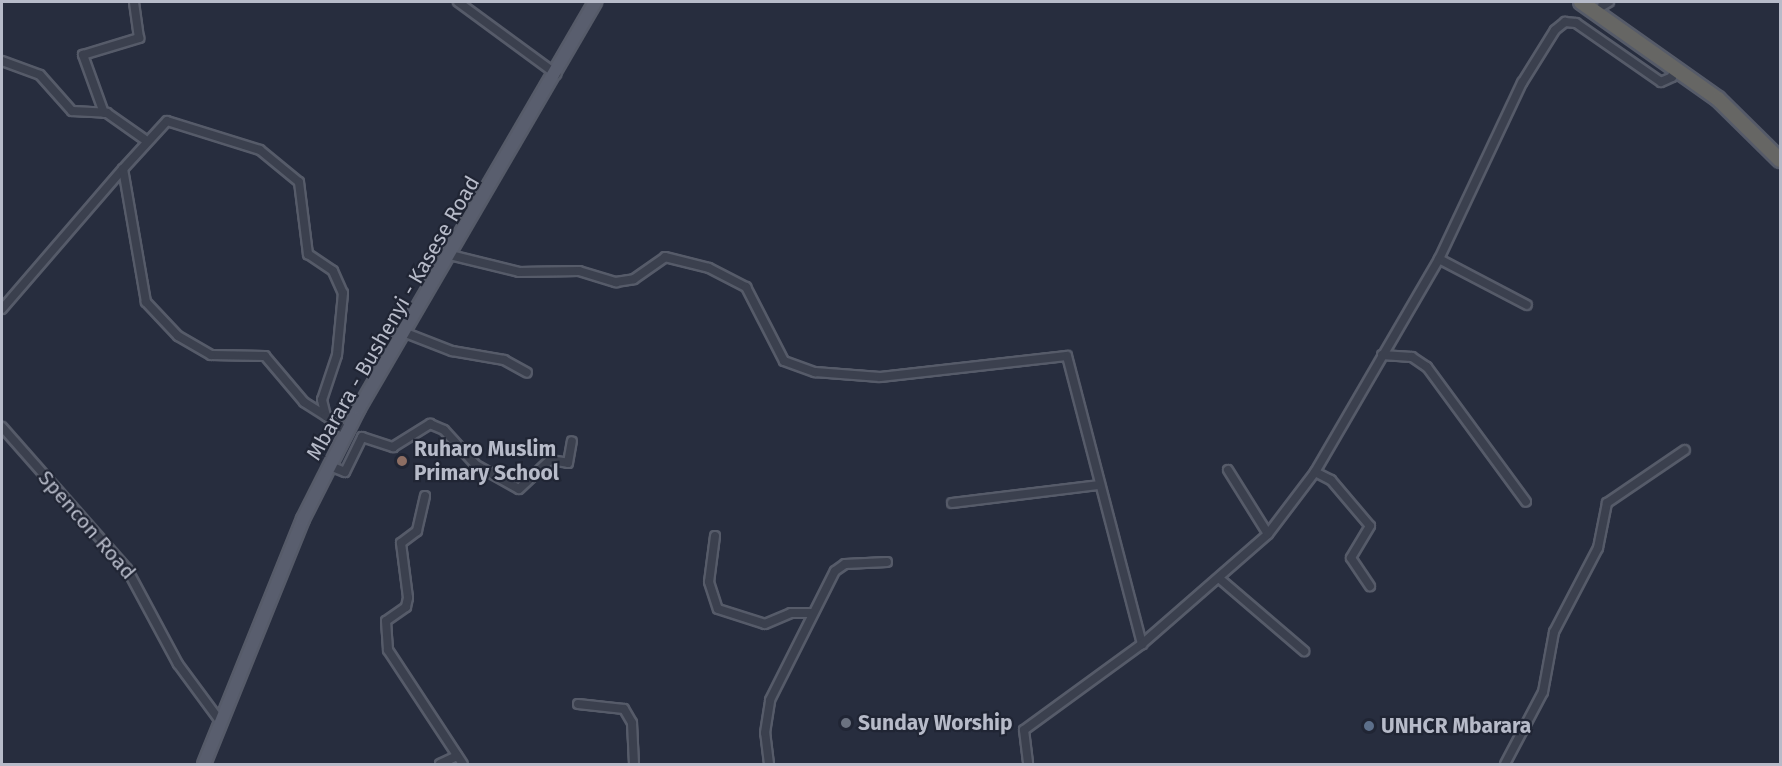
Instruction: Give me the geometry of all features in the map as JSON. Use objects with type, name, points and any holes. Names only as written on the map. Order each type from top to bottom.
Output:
[{"type":"highway","points":[[1581,2],[1675,66],[1780,160]]},
{"type":"highway","points":[[1602,3],[1721,92],[1780,150]]},
{"type":"main road","name":"Mbarara - Bushenyi - Kasese Road","points":[[204,765],[220,721],[330,466],[347,432],[403,332],[557,75],[595,2]]},
{"type":"street","points":[[134,2],[139,38],[83,55],[104,113],[144,140]]},
{"type":"street","points":[[458,2],[557,75]]},
{"type":"street","points":[[1028,765],[1024,730],[1142,644],[1220,579],[1268,534],[1315,472],[1439,259],[1536,56],[1561,25],[1576,23],[1661,82],[1672,77],[1675,66]]},
{"type":"street","points":[[2,61],[40,75],[78,114],[104,113]]},
{"type":"street","points":[[2,309],[123,169],[144,140],[167,121],[176,121],[260,150],[299,182],[308,254],[333,271],[343,293],[337,356],[323,387],[327,416]]},
{"type":"street","points":[[123,169],[141,286],[153,312],[211,355],[266,356],[304,402],[347,432]]},
{"type":"street","points":[[450,255],[519,272],[579,270],[616,282],[634,279],[665,256],[709,268],[746,287],[784,361],[815,372],[880,377],[1064,354],[1142,644]]},
{"type":"street","points":[[1439,259],[1527,305]]},
{"type":"street","points":[[403,332],[452,351],[504,360],[527,373]]},
{"type":"street","points":[[1382,355],[1412,357],[1427,368],[1526,502]]},
{"type":"street","points":[[330,466],[345,472],[362,437],[393,447],[430,424],[444,430],[476,465],[519,489],[550,460],[568,463],[572,441]]},
{"type":"street","name":"Spencon Road","points":[[2,428],[127,569],[178,664],[220,721]]},
{"type":"street","points":[[1505,765],[1543,692],[1554,632],[1598,548],[1607,503],[1685,450]]},
{"type":"street","points":[[1228,470],[1268,534]]},
{"type":"street","points":[[1315,472],[1331,480],[1370,526],[1351,558],[1370,586]]},
{"type":"street","points":[[952,503],[1098,485]]},
{"type":"street","points":[[425,496],[417,531],[401,543],[408,598],[406,607],[386,621],[388,650],[463,765]]},
{"type":"street","points":[[715,536],[710,582],[718,609],[765,624],[791,613],[811,613]]},
{"type":"street","points":[[769,765],[765,733],[770,700],[811,613],[839,566],[887,562]]},
{"type":"street","points":[[1220,579],[1304,651]]},
{"type":"street","points":[[578,704],[624,710],[629,716],[634,765]]},
{"type":"street","points":[[440,765],[458,756]]},
{"type":"place","name":"Ruharo Muslim Primary School","points":[[402,461]]},
{"type":"place","name":"Sunday Worship","points":[[846,723]]},
{"type":"place","name":"UNHCR Mbarara","points":[[1369,726]]}]
